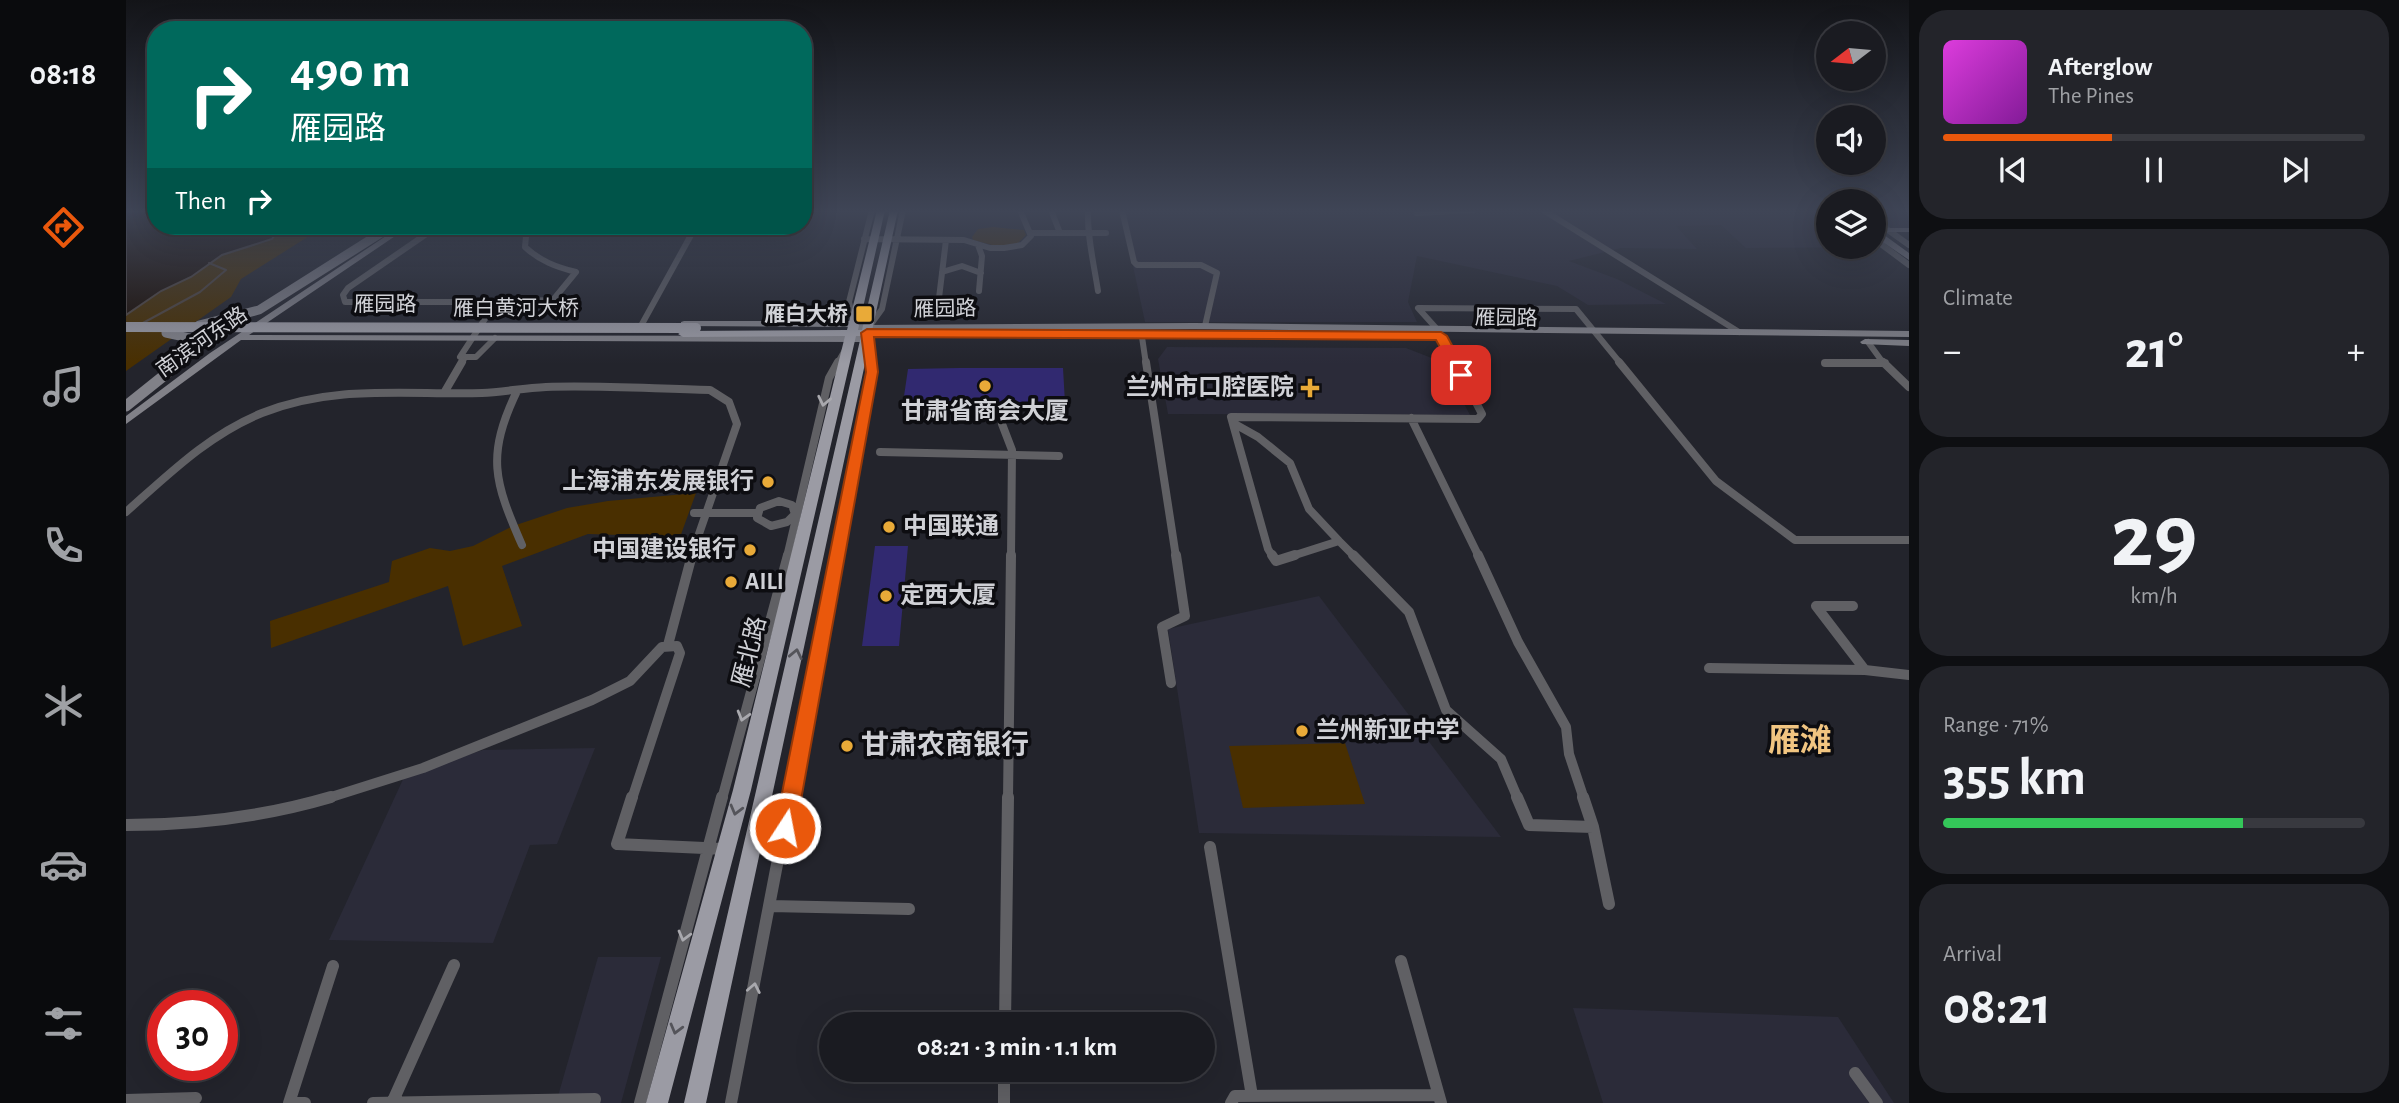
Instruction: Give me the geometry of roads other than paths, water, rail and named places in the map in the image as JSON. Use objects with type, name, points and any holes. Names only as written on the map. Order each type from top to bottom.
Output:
[{"type":"main road","name":"南滨河东路","points":[[126,404],[236,322],[330,261]]},
{"type":"main road","points":[[178,327],[214,323],[259,310],[336,261]]},
{"type":"main road","name":"南滨河东路","points":[[126,421],[213,355],[243,338],[353,261]]},
{"type":"main road","name":"雁北路","points":[[695,1103],[827,515],[860,331],[867,261]]},
{"type":"main road","name":"雁北路","points":[[657,1103],[726,849],[801,514],[884,261]]},
{"type":"main road","name":"雁园路","points":[[236,322],[642,324],[860,331]]},
{"type":"main road","name":"雁园路","points":[[683,334],[1205,326],[1909,343]]},
{"type":"main road","name":"雁白黄河大桥","points":[[126,327],[696,328]]},
{"type":"main road","name":"雁园路","points":[[696,328],[1142,337],[1438,332]]},
{"type":"main road","name":"雁园路","points":[[243,338],[495,338],[860,331]]},
{"type":"main road","name":"雁园路","points":[[1598,335],[1740,332],[1909,334]]},
{"type":"main road","name":"雁白黄河大桥","points":[[126,333],[683,334]]},
{"type":"main road","points":[[126,404],[196,350],[198,344],[194,339],[166,333]]},
{"type":"street","points":[[387,261],[348,288],[343,295],[345,302],[553,300],[576,272],[542,261]]},
{"type":"street","points":[[642,324],[676,261]]},
{"type":"street","points":[[939,298],[943,261]]},
{"type":"street","points":[[979,291],[982,261]]},
{"type":"street","points":[[1094,261],[1098,291]]},
{"type":"street","points":[[1134,261],[1137,265],[1201,265],[1217,273],[1205,326]]},
{"type":"street","points":[[1626,261],[1740,332]]},
{"type":"street","points":[[942,272],[960,266],[973,268],[981,274]]},
{"type":"street","points":[[495,338],[481,356],[464,359],[459,355],[496,302]]},
{"type":"street","points":[[1339,541],[1276,561],[1268,549],[1231,417],[1478,419],[1482,414],[1438,332],[1418,308],[1576,309],[1717,481],[1756,513],[1795,540],[1909,540]]},
{"type":"street","points":[[731,1103],[872,372],[860,331]]},
{"type":"street","points":[[1142,337],[1185,616],[1162,627],[1171,683]]},
{"type":"street","points":[[1868,342],[1888,369],[1909,387]]},
{"type":"street","points":[[444,393],[464,359]]},
{"type":"street","points":[[1825,363],[1885,363]]},
{"type":"street","points":[[126,512],[204,443],[278,408],[332,394],[517,391],[545,387],[678,387],[710,390],[724,396],[733,407],[737,424],[678,601],[668,645],[652,657],[630,681],[592,700],[345,794],[278,811],[195,825],[126,825]]},
{"type":"street","points":[[517,391],[500,422],[494,455],[500,494],[522,545]]},
{"type":"street","points":[[1411,418],[1476,548],[1518,642],[1566,727],[1569,754],[1593,827],[1609,904]]},
{"type":"street","points":[[1233,423],[1258,437],[1290,463],[1309,509],[1409,612],[1446,710],[1502,759],[1529,825],[1593,827]]},
{"type":"street","points":[[1002,425],[1012,455],[1005,1012]]},
{"type":"street","points":[[880,452],[1059,456]]},
{"type":"street","points":[[694,513],[757,513],[765,505],[779,501],[792,505],[801,514]]},
{"type":"street","points":[[757,513],[759,522],[772,527],[801,514],[827,515]]},
{"type":"street","points":[[640,1103],[707,848],[801,514]]},
{"type":"street","points":[[1853,606],[1816,606],[1865,670]]},
{"type":"street","points":[[668,645],[677,646],[680,653],[617,844],[726,849]]},
{"type":"street","points":[[1709,668],[1865,670],[1909,675]]},
{"type":"street","points":[[1210,848],[1252,1096]]},
{"type":"street","points":[[770,906],[909,909]]},
{"type":"street","points":[[1231,1103],[1235,1096],[1440,1099],[1401,961]]},
{"type":"street","points":[[392,1103],[454,965]]},
{"type":"street","points":[[304,1103],[289,1103],[333,966]]},
{"type":"street","points":[[1855,1073],[1877,1103]]},
{"type":"street","points":[[1004,1082],[1004,1103]]},
{"type":"street","points":[[126,1100],[196,1098]]},
{"type":"street","points":[[373,1103],[595,1099],[594,1103]]},
{"type":"waterway","points":[[141,324],[200,292],[226,270],[209,263]]},
{"type":"place","name":"雁白大桥","points":[[864,314]]},
{"type":"place","name":"甘肃省商会大厦","points":[[985,386]]},
{"type":"place","name":"兰州市口腔医院","points":[[1310,388]]},
{"type":"place","name":"上海浦东发展银行","points":[[768,482]]},
{"type":"place","name":"中国联通","points":[[889,527]]},
{"type":"place","name":"中国建设银行","points":[[750,550]]},
{"type":"place","name":"AILI","points":[[731,582]]},
{"type":"place","name":"定西大厦","points":[[886,596]]},
{"type":"place","name":"兰州新亚中学","points":[[1302,731]]},
{"type":"place","name":"甘肃农商银行","points":[[847,746]]},
{"type":"district","name":"雁滩","points":[[1800,741]]}]
